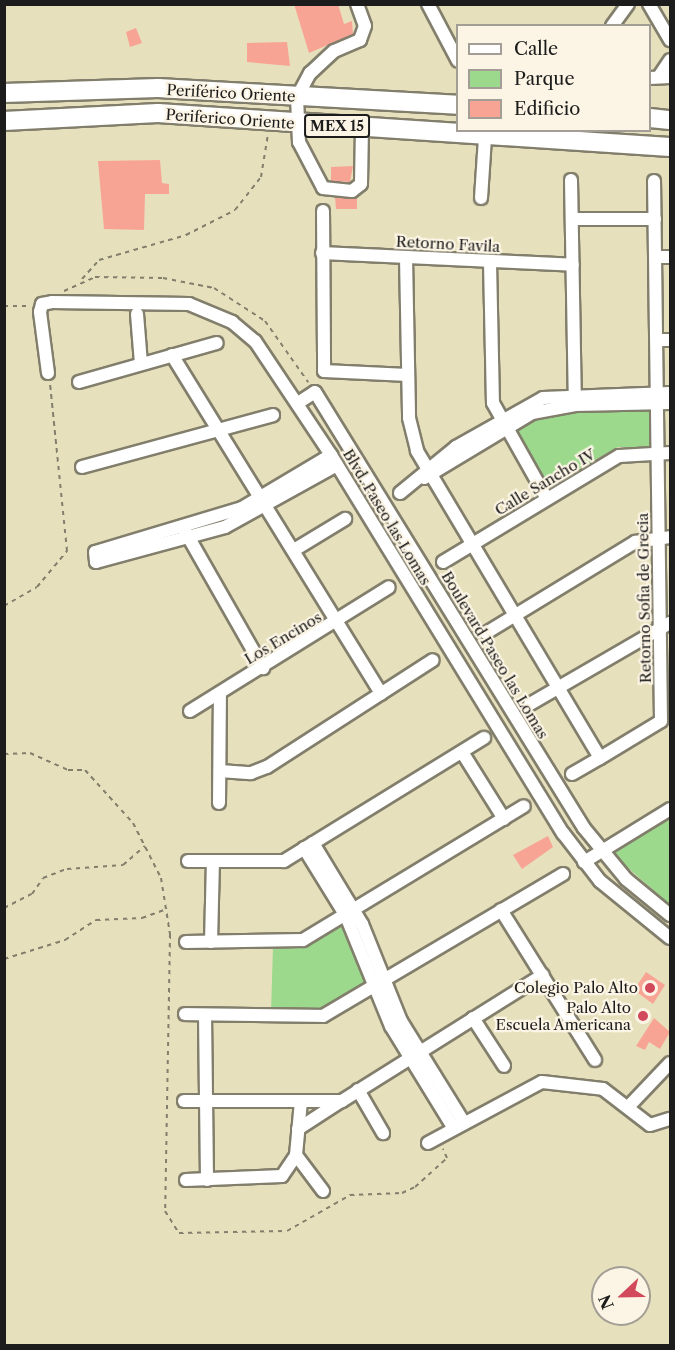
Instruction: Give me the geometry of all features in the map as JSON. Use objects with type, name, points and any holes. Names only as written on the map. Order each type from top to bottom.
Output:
[{"type":"highway","name":"Periférico Oriente","points":[[4,93],[158,88],[456,105]]},
{"type":"highway","name":"Periferico Oriente","points":[[4,121],[158,113],[670,147]]},
{"type":"highway","points":[[651,118],[670,120]]},
{"type":"street","points":[[357,4],[365,26],[360,40],[334,51],[310,73],[297,97],[295,123],[323,188],[352,191],[362,184],[362,128]]},
{"type":"street","points":[[428,4],[456,57]]},
{"type":"street","points":[[613,24],[628,4]]},
{"type":"street","points":[[649,4],[670,40]]},
{"type":"street","points":[[660,77],[670,60]]},
{"type":"street","points":[[481,198],[485,136]]},
{"type":"street","points":[[571,180],[575,399]]},
{"type":"street","name":"Retorno Sofia de Grecia","points":[[572,774],[666,718],[657,626],[657,537],[665,453],[665,398],[664,340],[656,258],[654,181]]},
{"type":"street","points":[[323,211],[324,371],[408,375]]},
{"type":"street","points":[[572,219],[655,219]]},
{"type":"street","name":"Retorno Favila","points":[[322,253],[573,265]]},
{"type":"street","points":[[406,257],[411,434],[426,475],[600,758]]},
{"type":"street","points":[[656,258],[670,257]]},
{"type":"street","points":[[490,262],[493,403],[502,423],[547,499]]},
{"type":"street","name":"Blvd. Paseo las Lomas","points":[[42,304],[161,301],[211,311],[255,341],[334,460],[472,687],[584,862],[624,905],[670,938]]},
{"type":"street","points":[[42,304],[48,374]]},
{"type":"street","points":[[136,314],[141,364]]},
{"type":"street","points":[[79,382],[218,343]]},
{"type":"street","points":[[172,355],[381,694]]},
{"type":"street","name":"Boulevard Paseo las Lomas","points":[[298,403],[315,392],[601,852],[670,915]]},
{"type":"street","points":[[400,493],[502,423],[543,398],[665,398]]},
{"type":"street","points":[[82,466],[273,414]]},
{"type":"street","name":"Calle Sancho IV","points":[[443,562],[619,456],[665,453]]},
{"type":"street","points":[[186,533],[95,552],[96,562],[186,533],[264,502],[334,460]]},
{"type":"street","points":[[294,550],[345,519]]},
{"type":"street","points":[[186,533],[263,668]]},
{"type":"street","points":[[486,633],[635,542],[657,537],[670,537]]},
{"type":"street","name":"Los Encinos","points":[[190,711],[338,623],[388,586]]},
{"type":"street","points":[[530,704],[657,626],[670,623]]},
{"type":"street","points":[[220,771],[259,771],[433,660]]},
{"type":"street","points":[[472,687],[491,676]]},
{"type":"street","points":[[219,803],[220,694]]},
{"type":"street","points":[[188,861],[278,862],[484,738]]},
{"type":"street","points":[[462,752],[504,819]]},
{"type":"street","points":[[186,942],[295,942],[350,914],[524,806]]},
{"type":"street","points":[[584,862],[670,809]]},
{"type":"street","points":[[308,845],[350,914],[378,985],[414,1055],[458,1124]]},
{"type":"street","points":[[211,942],[213,862]]},
{"type":"street","points":[[185,1014],[323,1016],[563,874]]},
{"type":"street","points":[[501,910],[595,1060]]},
{"type":"street","points":[[298,1129],[543,975]]},
{"type":"street","points":[[205,1015],[207,1180]]},
{"type":"street","points":[[473,1018],[504,1066]]},
{"type":"street","points":[[630,1105],[670,1063]]},
{"type":"street","points":[[428,1143],[458,1124],[542,1082],[594,1087],[630,1105],[650,1125],[670,1119]]},
{"type":"street","points":[[358,1090],[383,1133]]},
{"type":"street","points":[[184,1101],[342,1101]]},
{"type":"street","points":[[186,1180],[276,1178],[291,1168],[296,1155],[301,1101]]},
{"type":"street","points":[[296,1155],[323,1191]]},
{"type":"path","points":[[82,279],[99,260],[186,235],[236,210],[261,177],[269,122]]},
{"type":"path","points":[[4,306],[42,304]]},
{"type":"path","points":[[4,606],[37,587],[67,551],[48,374]]},
{"type":"path","points":[[4,908],[32,894],[43,878],[68,869],[123,865],[145,846]]},
{"type":"path","points":[[4,959],[65,940],[96,920],[142,918],[168,908]]},
{"type":"green space","points":[[650,407],[650,447],[618,447],[546,488],[509,427],[546,411]]},
{"type":"green space","points":[[670,812],[670,905],[608,850]]},
{"type":"green space","points":[[338,924],[343,925],[366,985],[320,1013],[271,1012],[273,946],[302,946]]},
{"type":"building","points":[[294,4],[338,4],[344,24],[352,21],[353,34],[309,53]]},
{"type":"building","points":[[136,28],[142,43],[130,47],[126,32]]},
{"type":"building","points":[[287,42],[290,66],[247,62],[247,43]]},
{"type":"building","points":[[160,160],[162,183],[169,184],[169,194],[145,194],[144,230],[104,229],[98,161]]},
{"type":"building","points":[[353,166],[350,182],[331,181],[331,167]]},
{"type":"building","points":[[335,197],[357,198],[357,209],[336,209]]},
{"type":"building","points":[[548,836],[553,847],[522,869],[513,855]]},
{"type":"building","name":"Colegio Palo Alto","points":[[646,972],[665,985],[653,1004],[634,990]]},
{"type":"building","points":[[654,1018],[670,1032],[660,1049],[649,1042],[645,1050],[636,1046]]},
{"type":"place","name":"Colegio Palo Alto","points":[[650,988]]},
{"type":"place","name":"Palo Alto Escuela Americana","points":[[643,1016]]}]
